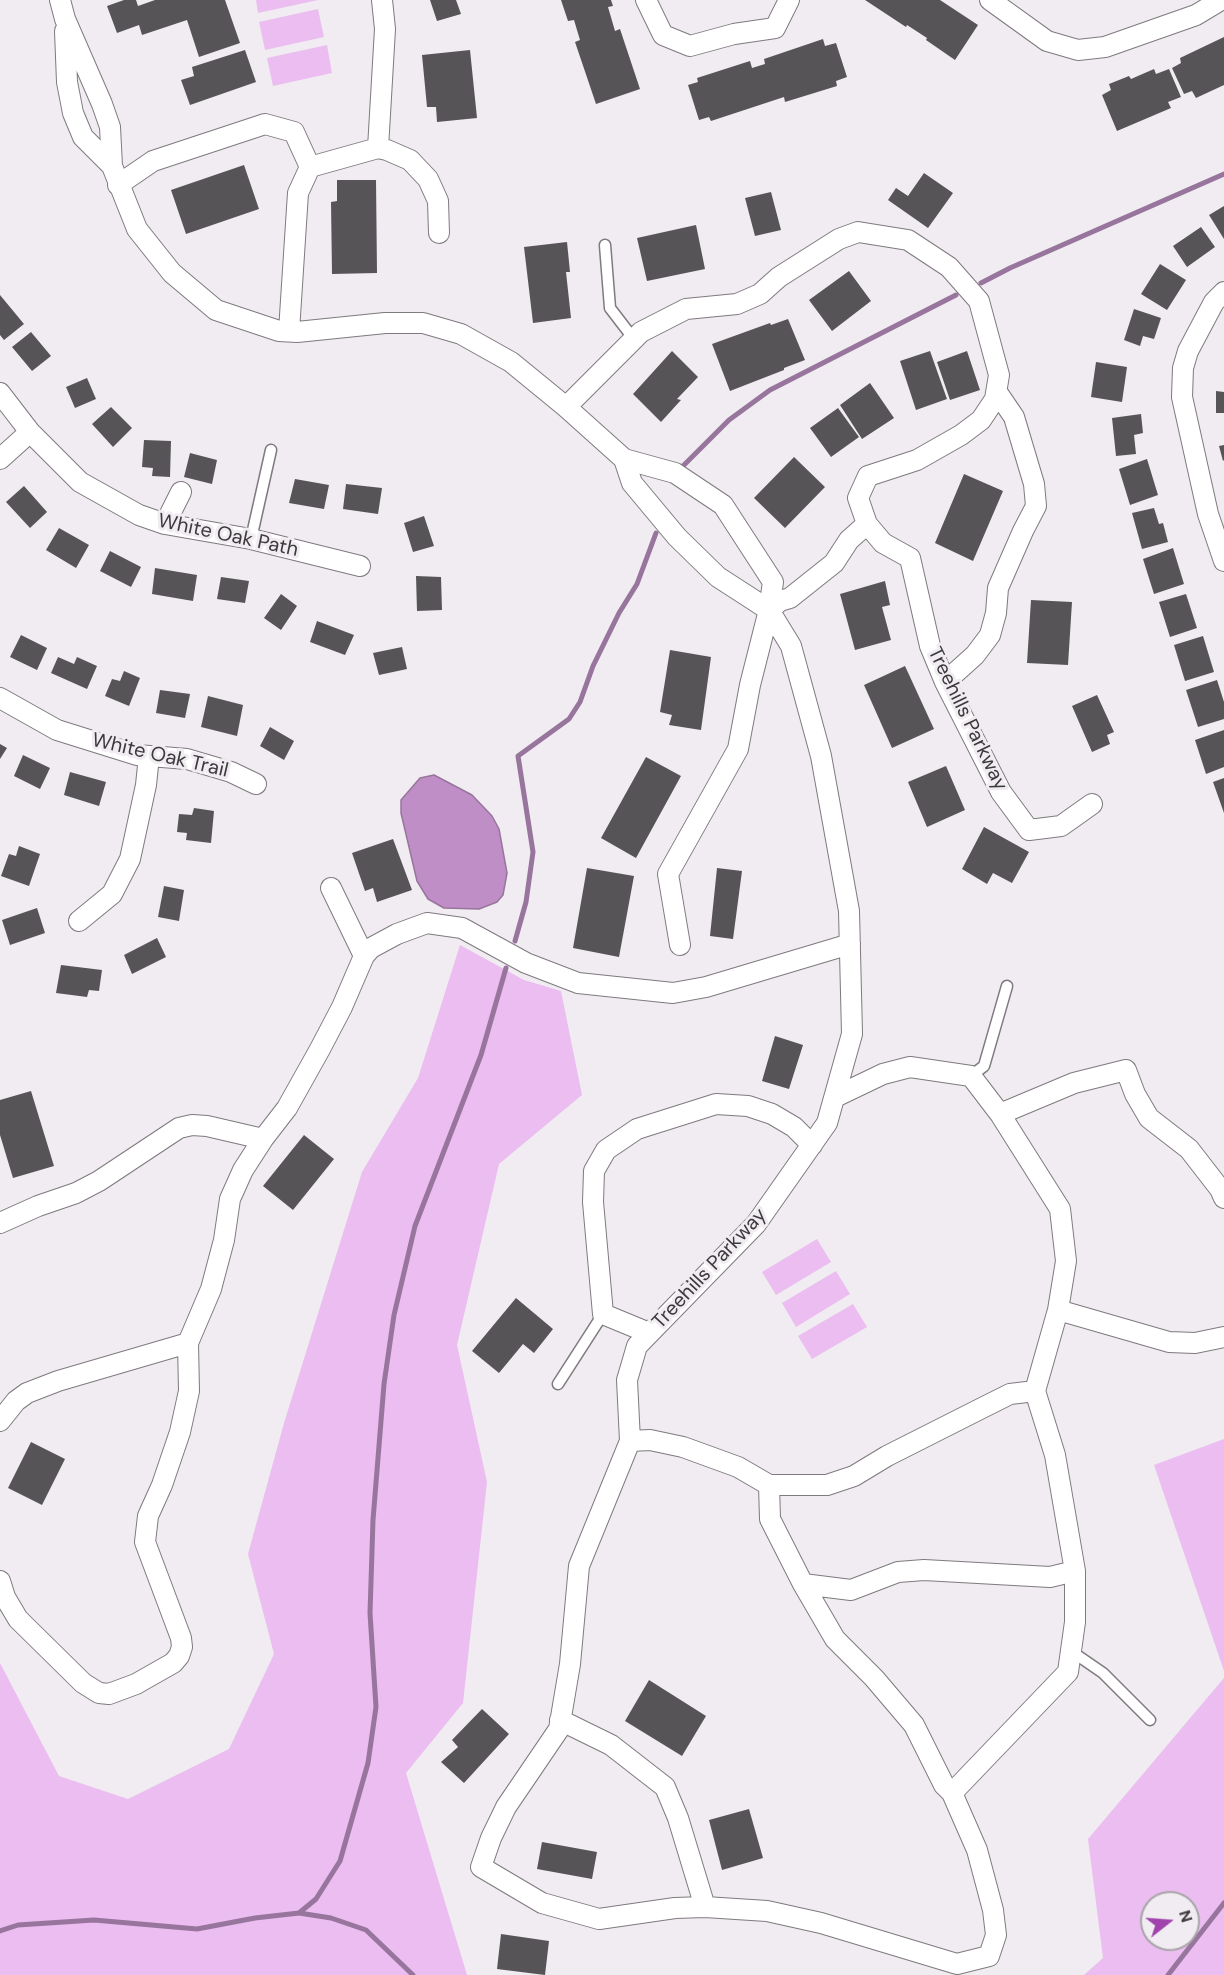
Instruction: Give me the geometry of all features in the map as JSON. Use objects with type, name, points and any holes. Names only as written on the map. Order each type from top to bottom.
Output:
[{"type":"street","name":"Treehills Parkway","points":[[60,0],[65,20],[110,127],[115,176],[137,229],[172,273],[216,310],[279,331],[423,322],[461,334],[511,362],[624,459],[675,473],[723,505],[773,582],[769,610],[750,685],[738,749],[668,874],[680,945]]},
{"type":"street","points":[[378,148],[385,29],[382,0]]},
{"type":"street","points":[[646,0],[663,35],[690,46],[734,34],[775,28],[789,0]]},
{"type":"street","points":[[990,0],[1047,41],[1078,50],[1105,46],[1186,18],[1221,0]]},
{"type":"street","name":"Treehills Parkway","points":[[65,20],[67,82],[73,113],[83,137],[115,176]]},
{"type":"street","points":[[73,113],[102,104]]},
{"type":"street","points":[[115,176],[265,124],[294,132],[310,167]]},
{"type":"street","points":[[289,331],[297,193],[310,167],[378,148],[410,160],[428,178],[438,201],[439,233]]},
{"type":"street","points":[[566,407],[633,338],[663,319],[686,309],[737,304],[760,294],[779,277],[838,239],[858,232],[908,240],[949,267],[979,301],[999,375],[997,392],[1014,417],[1034,484],[1036,506],[998,588],[996,613],[990,635],[975,655],[945,682]]},
{"type":"street","points":[[1224,292],[1214,302],[1188,351],[1182,396],[1208,514],[1224,561]]},
{"type":"street","name":"Treehills Parkway","points":[[997,392],[981,420],[961,435],[916,460],[868,476],[858,498],[867,524],[883,543],[910,558],[930,646],[945,682],[1001,792],[1029,830],[1061,826],[1092,804]]},
{"type":"street","name":"White Oak Path","points":[[0,393],[30,432],[80,482],[139,515],[165,524],[251,539],[360,566]]},
{"type":"street","points":[[0,459],[30,432]]},
{"type":"street","name":"Treehills Parkway","points":[[624,459],[632,483],[677,537],[718,577],[769,610],[791,646],[821,756],[849,911],[852,1034],[827,1123],[812,1145],[756,1224],[637,1346],[627,1380],[630,1442],[579,1566],[570,1664],[558,1729],[506,1807],[491,1838],[481,1867],[542,1903],[599,1919],[675,1908],[705,1907],[767,1911],[821,1923],[957,1964],[989,1956],[996,1935],[993,1910],[976,1850],[952,1793],[945,1785],[914,1725],[874,1678],[835,1639],[803,1584],[770,1519],[769,1485]]},
{"type":"street","points":[[165,524],[181,492]]},
{"type":"street","points":[[769,610],[780,601],[790,598],[834,562],[849,540],[867,524]]},
{"type":"street","name":"White Oak Trail","points":[[0,698],[57,730],[137,754],[187,759],[231,772],[256,784]]},
{"type":"street","points":[[79,921],[112,894],[130,859],[146,785],[149,756]]},
{"type":"street","points":[[331,888],[364,956]]},
{"type":"street","points":[[0,1581],[5,1597],[18,1619],[83,1683],[99,1693],[109,1694],[136,1684],[172,1663],[179,1656],[182,1647],[181,1638],[146,1542],[148,1516],[162,1485],[180,1432],[189,1391],[188,1343],[211,1288],[224,1240],[230,1198],[243,1170],[262,1139],[287,1108],[342,1007],[364,956],[372,948],[397,934],[427,923],[462,928],[526,963],[578,983],[673,993],[706,987],[850,944]]},
{"type":"street","points":[[835,1097],[883,1074],[910,1067],[971,1076],[1000,1114],[1060,1209],[1066,1261],[1058,1310],[1035,1391],[1055,1455],[1075,1571],[1076,1622],[1068,1672],[952,1793]]},
{"type":"street","points":[[1000,1114],[1074,1083],[1126,1070],[1135,1094],[1149,1118],[1189,1149],[1220,1189],[1224,1198]]},
{"type":"street","points":[[603,1314],[593,1202],[594,1172],[606,1150],[637,1129],[716,1104],[748,1106],[772,1114],[794,1127],[812,1145]]},
{"type":"street","points":[[0,1223],[91,1185],[179,1128],[192,1125],[207,1126],[262,1139]]},
{"type":"street","points":[[1058,1310],[1169,1342],[1195,1342],[1224,1337]]},
{"type":"street","name":"Treehills Parkway","points":[[603,1314],[649,1333]]},
{"type":"street","points":[[0,1421],[16,1401],[27,1393],[58,1381],[188,1343]]},
{"type":"street","points":[[630,1442],[650,1440],[683,1448],[738,1467],[769,1485],[827,1485],[854,1476],[886,1456],[1010,1394],[1035,1391]]},
{"type":"street","points":[[803,1584],[851,1590],[898,1572],[924,1570],[1050,1577],[1075,1571]]},
{"type":"street","points":[[560,1720],[610,1745],[665,1787],[678,1818],[705,1907]]},
{"type":"lane","points":[[605,245],[610,308],[633,338]]},
{"type":"lane","points":[[251,539],[271,450]]},
{"type":"lane","points":[[971,1076],[984,1066],[1007,986]]},
{"type":"lane","points":[[558,1384],[603,1314]]},
{"type":"lane","points":[[1071,1651],[1103,1673],[1150,1720]]},
{"type":"shaded area","points":[[256,0],[318,0],[258,13]]},
{"type":"shaded area","points":[[318,9],[324,37],[265,50],[259,22]]},
{"type":"shaded area","points":[[327,45],[332,73],[273,86],[267,58]]},
{"type":"shaded area","points":[[434,775],[472,795],[492,816],[499,829],[507,873],[503,895],[497,902],[479,909],[444,908],[428,899],[417,881],[401,813],[401,800],[420,778]]},
{"type":"shaded area","points":[[460,945],[524,980],[561,991],[582,1095],[499,1164],[457,1345],[487,1482],[463,1703],[406,1773],[467,1975],[0,1975],[0,1663],[59,1776],[128,1799],[229,1749],[274,1654],[248,1554],[284,1423],[362,1172],[418,1078]]},
{"type":"shaded area","points":[[817,1239],[831,1262],[776,1295],[762,1272]]},
{"type":"shaded area","points":[[836,1271],[850,1294],[796,1327],[782,1303]]},
{"type":"shaded area","points":[[853,1304],[867,1327],[812,1359],[798,1336]]},
{"type":"shaded area","points":[[1224,1439],[1224,1671],[1154,1465]]},
{"type":"shaded area","points":[[1224,1678],[1224,1975],[1084,1975],[1103,1958],[1088,1839]]},
{"type":"building","points":[[124,0],[136,0],[138,6],[155,0],[225,0],[240,43],[199,57],[187,20],[142,35],[139,25],[117,33],[107,6]]},
{"type":"building","points":[[430,0],[456,0],[461,14],[437,21]]},
{"type":"building","points":[[561,0],[611,0],[613,6],[608,7],[615,31],[620,29],[640,89],[596,104],[575,42],[580,40],[574,20],[568,21]]},
{"type":"building","points":[[865,0],[940,0],[978,25],[955,60],[926,40],[927,38]]},
{"type":"building","points":[[1224,37],[1224,85],[1196,98],[1192,91],[1184,94],[1172,68],[1181,63],[1180,58]]},
{"type":"building","points":[[823,39],[825,46],[836,43],[847,77],[836,81],[837,86],[785,102],[784,97],[711,121],[709,117],[699,120],[688,85],[698,82],[697,78],[750,61],[752,68],[765,64],[764,59]]},
{"type":"building","points":[[245,50],[256,82],[190,105],[181,80],[194,76],[192,67]]},
{"type":"building","points":[[470,50],[477,118],[437,122],[436,107],[427,107],[422,55]]},
{"type":"building","points":[[1154,69],[1156,74],[1169,69],[1181,97],[1168,102],[1171,108],[1117,131],[1102,95],[1111,90],[1109,84],[1129,76],[1131,79]]},
{"type":"building","points":[[244,165],[259,209],[186,234],[171,190]]},
{"type":"building","points":[[924,173],[953,193],[928,228],[888,200],[896,188],[908,196]]},
{"type":"building","points":[[337,180],[376,180],[377,273],[332,274],[331,202],[337,201]]},
{"type":"building","points":[[771,192],[781,230],[755,236],[745,198]]},
{"type":"building","points":[[1224,206],[1224,239],[1209,215]]},
{"type":"building","points":[[696,225],[705,269],[647,281],[637,238]]},
{"type":"building","points":[[1201,227],[1215,247],[1187,267],[1173,246]]},
{"type":"building","points":[[567,242],[570,272],[566,272],[571,318],[533,323],[524,247]]},
{"type":"building","points":[[1160,264],[1186,280],[1167,310],[1141,294]]},
{"type":"building","points":[[849,271],[871,301],[832,331],[809,300]]},
{"type":"building","points":[[0,295],[24,324],[4,340],[0,335]]},
{"type":"building","points":[[1134,309],[1161,318],[1154,339],[1143,336],[1140,346],[1124,340]]},
{"type":"building","points":[[788,319],[805,360],[730,391],[712,344],[770,323],[771,325]]},
{"type":"building","points":[[31,332],[51,356],[32,371],[12,347]]},
{"type":"building","points":[[672,351],[698,377],[677,399],[681,400],[661,422],[633,394]]},
{"type":"building","points":[[930,351],[947,399],[916,410],[900,361]]},
{"type":"building","points":[[967,351],[980,390],[950,400],[937,362]]},
{"type":"building","points":[[1096,362],[1127,367],[1122,402],[1091,397]]},
{"type":"building","points":[[87,378],[96,399],[75,408],[66,387]]},
{"type":"building","points":[[870,383],[894,418],[862,439],[840,405]]},
{"type":"building","points":[[1216,391],[1224,392],[1224,413],[1216,413]]},
{"type":"building","points":[[111,407],[132,428],[113,447],[92,424]]},
{"type":"building","points":[[838,408],[859,437],[831,457],[810,428]]},
{"type":"building","points":[[1141,414],[1143,433],[1134,435],[1136,454],[1116,456],[1112,418]]},
{"type":"building","points":[[144,440],[171,441],[170,477],[152,476],[153,468],[142,467]]},
{"type":"building","points":[[1224,445],[1224,460],[1223,461],[1219,446]]},
{"type":"building","points":[[190,453],[217,460],[212,484],[184,477]]},
{"type":"building","points":[[794,457],[825,487],[785,528],[754,498]]},
{"type":"building","points":[[1147,459],[1158,495],[1130,505],[1119,469]]},
{"type":"building","points":[[964,474],[1003,491],[973,561],[935,543]]},
{"type":"building","points":[[295,479],[329,485],[324,509],[289,503]]},
{"type":"building","points":[[346,484],[382,488],[378,514],[343,509]]},
{"type":"building","points":[[24,486],[47,512],[30,528],[6,502]]},
{"type":"building","points":[[1154,508],[1159,524],[1163,523],[1168,542],[1142,549],[1132,513]]},
{"type":"building","points":[[424,516],[434,546],[413,552],[404,523]]},
{"type":"building","points":[[59,528],[89,545],[76,568],[46,550]]},
{"type":"building","points":[[1173,548],[1184,584],[1154,594],[1143,559]]},
{"type":"building","points":[[110,551],[141,567],[131,587],[100,571]]},
{"type":"building","points":[[155,568],[197,575],[193,601],[152,594]]},
{"type":"building","points":[[416,576],[441,577],[442,610],[417,611]]},
{"type":"building","points":[[221,577],[249,581],[245,603],[217,599]]},
{"type":"building","points":[[885,581],[890,605],[882,607],[891,640],[855,650],[840,594]]},
{"type":"building","points":[[281,594],[297,606],[281,630],[264,618]]},
{"type":"building","points":[[1186,594],[1197,628],[1170,637],[1159,602]]},
{"type":"building","points":[[1031,600],[1072,602],[1068,665],[1027,663]]},
{"type":"building","points":[[317,621],[354,635],[345,655],[310,642]]},
{"type":"building","points":[[21,635],[47,648],[37,670],[10,657]]},
{"type":"building","points":[[1203,636],[1214,672],[1185,681],[1174,645]]},
{"type":"building","points":[[402,647],[407,669],[379,675],[373,653]]},
{"type":"building","points":[[670,650],[711,657],[701,730],[669,725],[672,715],[660,712]]},
{"type":"building","points":[[58,657],[74,664],[77,657],[97,666],[87,689],[51,673]]},
{"type":"building","points":[[905,666],[934,729],[892,748],[864,685]]},
{"type":"building","points":[[124,671],[140,678],[129,706],[105,696],[112,679],[120,681]]},
{"type":"building","points":[[1217,680],[1224,702],[1224,719],[1198,727],[1186,690]]},
{"type":"building","points":[[160,690],[190,694],[185,718],[156,713]]},
{"type":"building","points":[[1097,695],[1114,732],[1107,735],[1110,744],[1092,752],[1072,706]]},
{"type":"building","points":[[208,696],[243,705],[237,736],[201,727]]},
{"type":"building","points":[[270,727],[294,741],[284,760],[260,746]]},
{"type":"building","points":[[1224,730],[1224,767],[1206,774],[1195,740]]},
{"type":"building","points":[[0,744],[7,748],[0,759]]},
{"type":"building","points":[[23,755],[50,768],[40,789],[14,776]]},
{"type":"building","points":[[646,757],[681,776],[636,858],[601,838]]},
{"type":"building","points":[[946,766],[965,810],[927,827],[908,782]]},
{"type":"building","points":[[70,772],[106,782],[99,806],[64,795]]},
{"type":"building","points":[[1224,778],[1224,813],[1213,782]]},
{"type":"building","points":[[194,808],[214,811],[211,843],[186,840],[187,833],[177,832],[179,814],[192,815]]},
{"type":"building","points":[[984,827],[1029,852],[1012,883],[993,873],[987,884],[962,869]]},
{"type":"building","points":[[393,839],[412,890],[377,902],[373,888],[365,891],[352,853]]},
{"type":"building","points":[[19,846],[40,854],[29,886],[1,876],[9,854],[16,856]]},
{"type":"building","points":[[587,868],[634,876],[619,957],[573,948]]},
{"type":"building","points":[[717,868],[742,871],[733,939],[710,936]]},
{"type":"building","points":[[164,886],[184,890],[179,921],[158,917]]},
{"type":"building","points":[[37,908],[45,933],[10,945],[2,920]]},
{"type":"building","points":[[157,938],[166,957],[132,974],[124,955]]},
{"type":"building","points":[[61,965],[102,970],[99,991],[89,990],[87,997],[56,993]]},
{"type":"building","points":[[775,1036],[803,1045],[789,1089],[762,1081]]},
{"type":"building","points":[[31,1091],[54,1166],[13,1178],[0,1135],[0,1100]]},
{"type":"building","points":[[304,1135],[334,1159],[293,1210],[263,1186]]},
{"type":"building","points":[[516,1298],[553,1329],[534,1353],[523,1344],[499,1373],[472,1351]]},
{"type":"building","points":[[31,1442],[65,1459],[42,1505],[8,1488]]},
{"type":"building","points":[[649,1680],[706,1716],[682,1756],[625,1721]]},
{"type":"building","points":[[482,1709],[509,1734],[464,1783],[441,1762],[458,1747],[452,1740]]},
{"type":"building","points":[[749,1809],[763,1858],[722,1870],[709,1820]]},
{"type":"building","points":[[542,1842],[597,1852],[592,1879],[537,1869]]},
{"type":"building","points":[[501,1934],[549,1941],[545,1975],[497,1969]]},
{"type":"waterway","points":[[981,283],[1010,268],[1224,174]]},
{"type":"waterway","points":[[682,467],[729,420],[770,390],[956,295]]},
{"type":"waterway","points":[[515,941],[526,902],[533,852],[518,756],[569,719],[580,702],[593,666],[619,613],[637,584],[656,533]]},
{"type":"waterway","points":[[299,1913],[316,1899],[340,1861],[368,1763],[376,1707],[370,1613],[373,1520],[384,1384],[394,1315],[415,1226],[481,1055],[506,968]]},
{"type":"waterway","points":[[1168,1975],[1224,1903]]},
{"type":"waterway","points":[[0,1931],[18,1925],[94,1920],[197,1929],[255,1918],[299,1913],[331,1918],[366,1930],[413,1975]]}]
